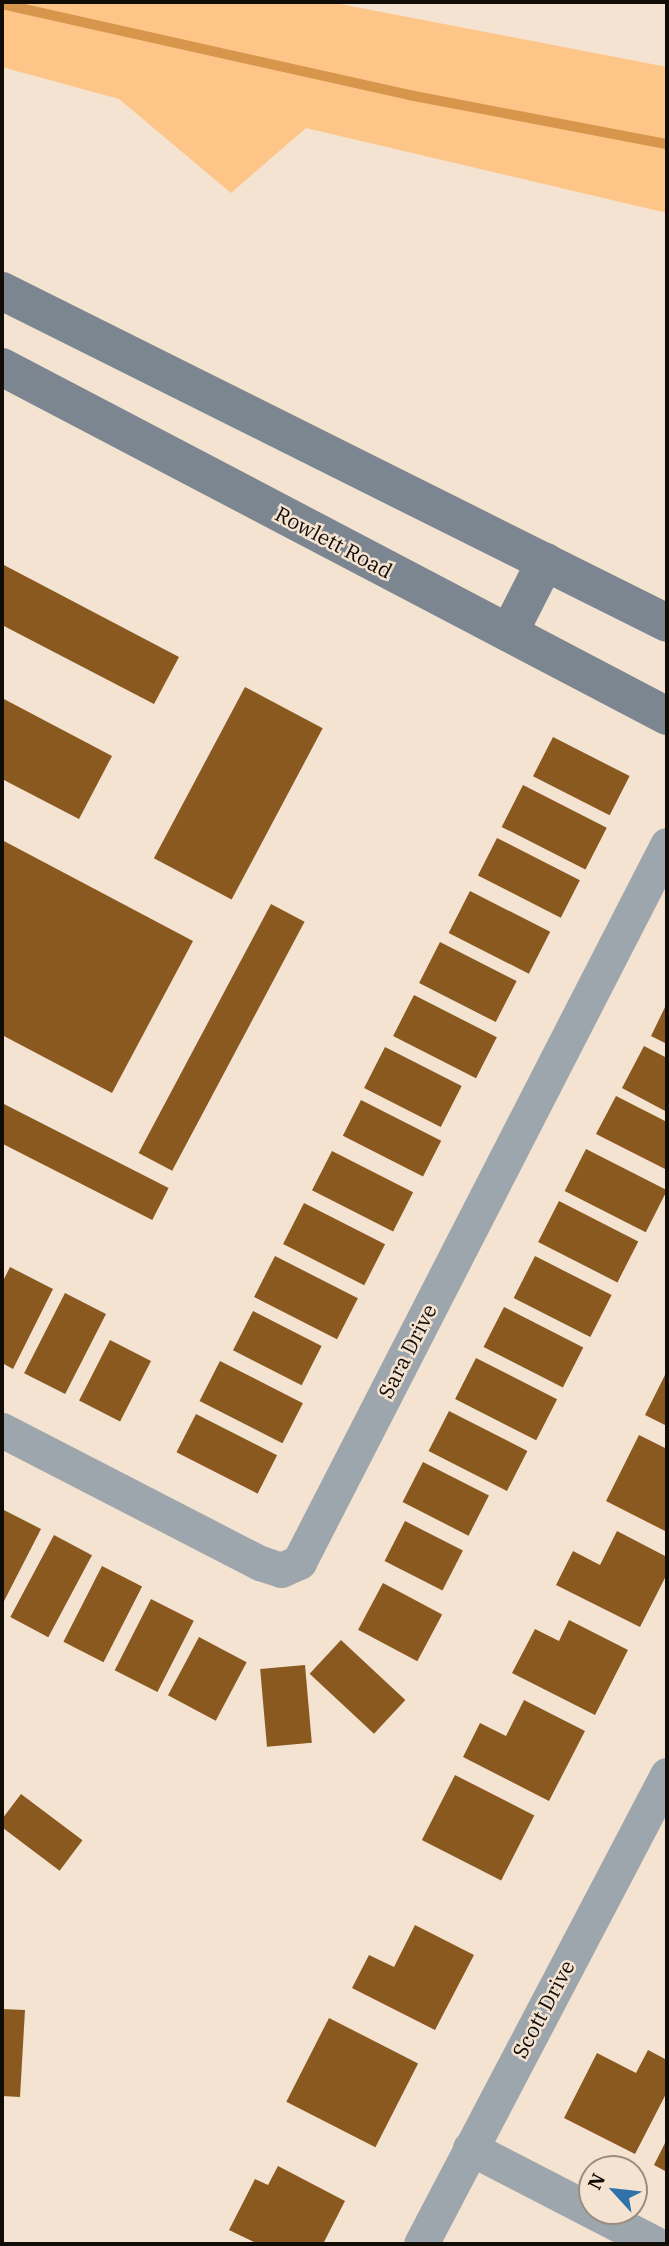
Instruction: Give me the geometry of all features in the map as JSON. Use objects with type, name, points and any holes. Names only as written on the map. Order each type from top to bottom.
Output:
[{"type":"main road","points":[[2,290],[667,623]]},
{"type":"main road","name":"Rowlett Road","points":[[2,367],[667,716]]},
{"type":"main road","points":[[509,633],[545,562]]},
{"type":"street","name":"Sara Drive","points":[[2,1430],[260,1563],[281,1570],[299,1562],[667,845]]},
{"type":"street","name":"Scott Drive","points":[[421,2244],[667,1775]]},
{"type":"street","points":[[470,2148],[656,2244]]},
{"type":"shaded area","points":[[2,2],[330,2],[667,67],[667,213],[306,128],[231,193],[119,99],[2,67]]},
{"type":"building","points":[[2,564],[179,657],[154,704],[2,625]]},
{"type":"building","points":[[245,687],[323,728],[232,900],[154,858]]},
{"type":"building","points":[[2,698],[112,756],[79,819],[2,779]]},
{"type":"building","points":[[553,737],[630,776],[610,815],[533,776]]},
{"type":"building","points":[[523,785],[607,828],[585,870],[502,827]]},
{"type":"building","points":[[497,838],[580,880],[561,918],[478,875]]},
{"type":"building","points":[[2,840],[193,941],[112,1093],[2,1035]]},
{"type":"building","points":[[470,891],[550,932],[529,974],[449,933]]},
{"type":"building","points":[[271,904],[305,922],[172,1171],[139,1153]]},
{"type":"building","points":[[440,942],[517,981],[496,1022],[419,983]]},
{"type":"building","points":[[414,995],[497,1037],[476,1078],[393,1036]]},
{"type":"building","points":[[667,1003],[667,1044],[651,1036]]},
{"type":"building","points":[[644,1046],[667,1058],[667,1112],[622,1088]]},
{"type":"building","points":[[385,1047],[462,1086],[441,1127],[364,1088]]},
{"type":"building","points":[[616,1096],[667,1122],[667,1170],[596,1134]]},
{"type":"building","points":[[361,1100],[441,1141],[423,1176],[343,1136]]},
{"type":"building","points":[[2,1103],[169,1188],[152,1220],[2,1143]]},
{"type":"building","points":[[586,1149],[667,1190],[646,1232],[565,1191]]},
{"type":"building","points":[[332,1151],[413,1192],[393,1232],[312,1190]]},
{"type":"building","points":[[559,1201],[638,1241],[617,1282],[538,1242]]},
{"type":"building","points":[[304,1203],[385,1244],[364,1285],[283,1244]]},
{"type":"building","points":[[275,1256],[358,1298],[337,1339],[254,1297]]},
{"type":"building","points":[[535,1256],[612,1295],[590,1337],[514,1298]]},
{"type":"building","points":[[10,1267],[53,1289],[13,1369],[2,1363],[2,1283]]},
{"type":"building","points":[[65,1293],[106,1314],[65,1394],[24,1373]]},
{"type":"building","points":[[504,1307],[583,1347],[563,1388],[484,1347]]},
{"type":"building","points":[[253,1311],[322,1346],[302,1385],[233,1350]]},
{"type":"building","points":[[110,1340],[151,1361],[120,1421],[79,1401]]},
{"type":"building","points":[[476,1358],[557,1399],[536,1440],[455,1399]]},
{"type":"building","points":[[220,1361],[303,1403],[282,1443],[200,1401]]},
{"type":"building","points":[[667,1371],[667,1426],[645,1415]]},
{"type":"building","points":[[449,1411],[527,1451],[507,1491],[429,1451]]},
{"type":"building","points":[[196,1414],[277,1455],[258,1494],[176,1452]]},
{"type":"building","points":[[639,1435],[667,1449],[667,1532],[606,1501]]},
{"type":"building","points":[[423,1462],[489,1496],[469,1536],[403,1502]]},
{"type":"building","points":[[2,1509],[41,1529],[2,1605]]},
{"type":"building","points":[[405,1521],[463,1551],[442,1591],[385,1561]]},
{"type":"building","points":[[617,1531],[667,1557],[667,1574],[640,1627],[556,1585],[573,1551],[600,1565]]},
{"type":"building","points":[[54,1535],[92,1555],[48,1637],[10,1617]]},
{"type":"building","points":[[102,1566],[142,1586],[104,1662],[63,1642]]},
{"type":"building","points":[[383,1583],[442,1614],[417,1661],[358,1630]]},
{"type":"building","points":[[151,1599],[194,1621],[157,1692],[115,1670]]},
{"type":"building","points":[[569,1620],[628,1650],[595,1715],[512,1673],[535,1629],[559,1641]]},
{"type":"building","points":[[199,1637],[247,1662],[216,1721],[168,1695]]},
{"type":"building","points":[[341,1640],[405,1700],[374,1734],[310,1674]]},
{"type":"building","points":[[305,1665],[312,1743],[267,1747],[260,1669]]},
{"type":"building","points":[[524,1700],[585,1731],[549,1801],[463,1757],[480,1723],[506,1736]]},
{"type":"building","points":[[455,1775],[534,1815],[501,1880],[422,1840]]},
{"type":"building","points":[[21,1794],[82,1840],[60,1871],[2,1827],[2,1819]]},
{"type":"building","points":[[415,1925],[474,1955],[435,2030],[352,1988],[369,1955],[394,1967]]},
{"type":"building","points":[[2,2009],[25,2010],[20,2097],[2,2096]]},
{"type":"building","points":[[329,2018],[418,2063],[375,2147],[286,2102]]},
{"type":"building","points":[[648,2050],[667,2060],[667,2092],[635,2154],[564,2118],[597,2053],[636,2073]]},
{"type":"building","points":[[667,2139],[667,2172],[654,2165]]},
{"type":"building","points":[[278,2166],[345,2201],[323,2244],[258,2244],[229,2230],[255,2179],[268,2185]]},
{"type":"waterway","points":[[2,4],[409,95],[667,144]]}]
